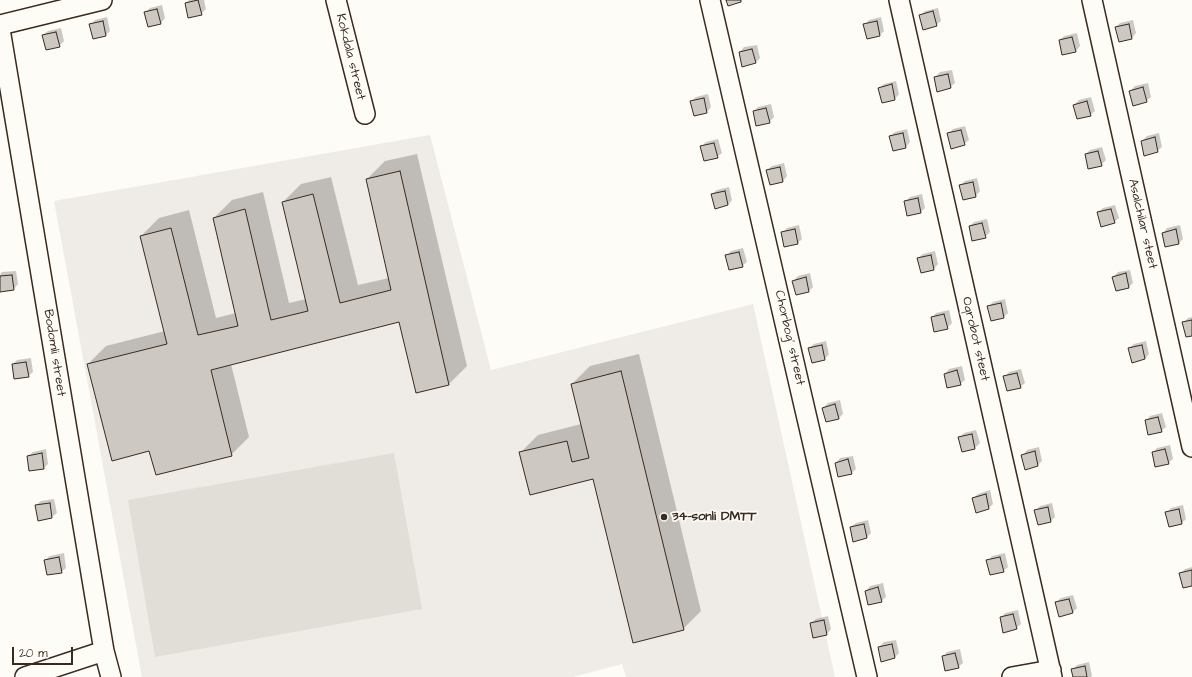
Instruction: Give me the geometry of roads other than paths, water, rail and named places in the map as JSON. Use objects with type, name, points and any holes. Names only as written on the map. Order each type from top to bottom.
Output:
[{"type":"street","points":[[0,25],[102,0]]},
{"type":"street","name":"Kokdala street","points":[[336,0],[365,114]]},
{"type":"street","name":"Chorbog' street","points":[[710,0],[868,677]]},
{"type":"street","name":"Oqrobot steet","points":[[899,0],[1052,674]]},
{"type":"street","name":"Asalchilar steet","points":[[1092,0],[1192,447]]},
{"type":"street","name":"Bodomli street","points":[[0,29],[104,651],[110,677]]},
{"type":"street","points":[[25,677],[104,651]]},
{"type":"street","points":[[1012,677],[1052,674]]},
{"type":"place","name":"34-sonli DMTT","points":[[664,517]]}]
